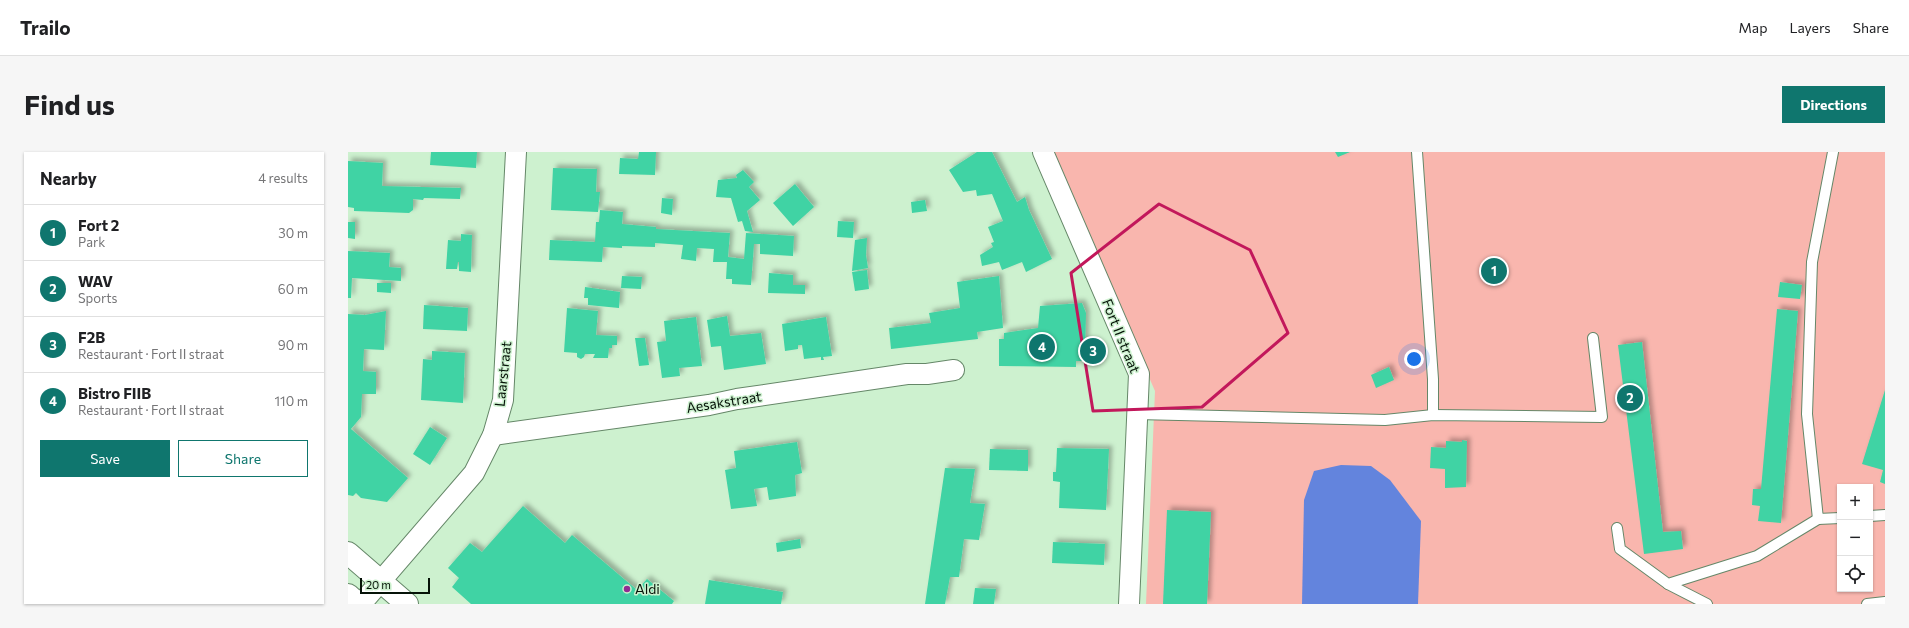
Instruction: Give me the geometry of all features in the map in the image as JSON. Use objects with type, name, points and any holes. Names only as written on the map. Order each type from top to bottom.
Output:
[{"type":"main road","points":[[348,553],[407,604]]},
{"type":"main road","points":[[348,595],[358,604]]},
{"type":"street","name":"Laarstraat","points":[[361,604],[474,473],[493,434],[503,400],[516,152]]},
{"type":"street","name":"Fort II straat","points":[[1043,152],[1139,374],[1129,604]]},
{"type":"street","name":"Aesakstraat","points":[[493,434],[709,405],[737,399],[907,374],[927,374],[954,370]]},
{"type":"lane","points":[[1417,152],[1433,379],[1433,415]]},
{"type":"lane","points":[[1818,519],[1807,414],[1812,262],[1833,152]]},
{"type":"lane","points":[[1138,414],[1385,420],[1433,415],[1602,417],[1593,338]]},
{"type":"lane","points":[[1873,516],[1885,515]]},
{"type":"lane","points":[[1668,584],[1757,556],[1818,519],[1837,518]]},
{"type":"lane","points":[[1617,528],[1620,549],[1668,584],[1707,604]]},
{"type":"lane","points":[[1868,604],[1885,602]]},
{"type":"highlighted area","points":[[1159,204],[1250,250],[1288,333],[1202,407],[1093,411],[1071,273]]},
{"type":"shaded area","points":[[1051,152],[1885,152],[1885,604],[1146,604],[1155,391]]},
{"type":"water","points":[[1341,465],[1371,466],[1390,480],[1421,521],[1418,604],[1302,604],[1304,500],[1314,471]]},
{"type":"building","points":[[431,152],[477,152],[476,168],[430,165]]},
{"type":"building","points":[[639,152],[656,152],[655,175],[619,174],[620,158],[638,159]]},
{"type":"building","points":[[977,152],[992,152],[1017,202],[1025,197],[1029,210],[1052,259],[1026,272],[1022,262],[1002,270],[999,262],[982,266],[980,255],[993,247],[991,243],[994,242],[988,227],[1003,221],[992,194],[977,196],[976,190],[963,192],[949,170]]},
{"type":"building","points":[[1335,152],[1350,152],[1338,157]]},
{"type":"building","points":[[348,161],[383,163],[382,186],[461,188],[460,199],[413,199],[413,210],[409,213],[354,211],[354,208],[348,207]]},
{"type":"building","points":[[553,168],[597,169],[596,192],[600,192],[598,212],[551,210]]},
{"type":"building","points":[[743,170],[754,182],[749,187],[760,200],[747,211],[753,232],[745,231],[742,221],[738,222],[731,198],[716,197],[718,180],[737,178],[736,175]]},
{"type":"building","points":[[795,184],[814,207],[793,226],[773,203]]},
{"type":"building","points":[[662,198],[673,199],[672,215],[661,213]]},
{"type":"building","points":[[925,200],[927,211],[912,213],[911,202]]},
{"type":"building","points":[[600,210],[623,212],[622,224],[656,227],[656,229],[730,233],[728,257],[744,259],[746,233],[794,236],[793,256],[760,254],[760,244],[754,244],[751,285],[732,284],[732,279],[726,279],[727,262],[713,262],[714,249],[697,248],[696,261],[681,259],[683,245],[655,243],[655,247],[603,247],[602,262],[549,260],[550,240],[595,242],[596,222],[599,222]]},
{"type":"building","points":[[838,221],[854,222],[853,238],[837,237]]},
{"type":"building","points":[[348,222],[355,222],[355,239],[348,238]]},
{"type":"building","points":[[461,234],[472,235],[471,272],[459,271],[459,262],[457,269],[446,269],[448,240],[461,241]]},
{"type":"building","points":[[867,238],[866,255],[868,268],[852,271],[855,240]]},
{"type":"building","points":[[348,251],[390,253],[389,267],[401,268],[401,281],[352,278],[351,298],[348,298]]},
{"type":"building","points":[[867,270],[869,289],[855,291],[852,272]]},
{"type":"building","points":[[769,273],[793,275],[793,285],[805,285],[805,294],[768,293]]},
{"type":"building","points":[[622,276],[642,277],[641,289],[621,288]]},
{"type":"building","points":[[999,276],[1003,328],[977,332],[978,339],[891,349],[889,328],[931,323],[929,313],[960,308],[957,282]]},
{"type":"building","points":[[1780,282],[1802,285],[1800,299],[1778,297]]},
{"type":"building","points":[[377,283],[391,283],[391,293],[377,292]]},
{"type":"building","points":[[585,287],[620,292],[619,308],[588,305],[588,298],[584,298]]},
{"type":"building","points":[[1082,303],[1086,313],[1085,356],[1083,361],[1076,361],[1076,367],[999,366],[999,339],[1004,339],[1004,333],[1038,328],[1040,306]]},
{"type":"building","points":[[424,305],[468,308],[467,331],[423,329]]},
{"type":"building","points":[[567,308],[598,311],[596,335],[617,336],[617,345],[612,345],[612,348],[609,348],[608,358],[593,358],[595,354],[585,354],[581,359],[577,357],[577,353],[564,352]]},
{"type":"building","points":[[1777,309],[1798,311],[1781,523],[1758,521],[1760,506],[1752,505],[1753,489],[1761,489]]},
{"type":"building","points":[[386,311],[384,350],[364,349],[363,371],[376,372],[376,394],[362,394],[361,417],[351,429],[408,478],[387,502],[361,498],[356,493],[353,496],[348,495],[348,314],[365,315]]},
{"type":"building","points":[[727,316],[730,336],[761,333],[766,364],[724,370],[721,346],[711,347],[707,320]]},
{"type":"building","points":[[696,317],[702,366],[679,368],[680,376],[662,378],[657,342],[666,341],[664,321]]},
{"type":"building","points":[[826,317],[832,356],[823,357],[824,360],[821,360],[821,357],[804,359],[802,345],[798,345],[798,349],[785,351],[782,324]]},
{"type":"building","points":[[635,338],[645,338],[649,365],[639,366]]},
{"type":"building","points":[[1642,342],[1663,532],[1681,531],[1683,549],[1644,554],[1618,345]]},
{"type":"building","points":[[432,351],[465,353],[463,403],[421,400],[423,359],[432,360]]},
{"type":"building","points":[[1389,367],[1394,380],[1376,388],[1371,375]]},
{"type":"building","points":[[1885,390],[1885,484],[1880,482],[1883,470],[1862,464]]},
{"type":"building","points":[[430,427],[447,438],[430,465],[413,454]]},
{"type":"building","points":[[1462,440],[1467,441],[1466,487],[1445,488],[1445,469],[1430,468],[1431,447],[1446,448],[1446,441],[1462,442]]},
{"type":"building","points":[[797,442],[802,473],[795,475],[796,496],[769,500],[767,487],[754,489],[757,506],[731,509],[725,470],[736,468],[734,451]]},
{"type":"building","points":[[1057,448],[1109,449],[1106,510],[1059,508],[1060,482],[1053,481],[1053,472],[1056,472]]},
{"type":"building","points":[[990,449],[1028,450],[1028,471],[989,470]]},
{"type":"building","points":[[945,468],[975,469],[970,503],[985,504],[979,540],[964,539],[959,577],[950,577],[945,604],[925,604]]},
{"type":"building","points":[[523,506],[565,543],[572,535],[637,590],[647,579],[674,601],[672,604],[471,604],[452,587],[459,578],[448,568],[470,543],[482,552]]},
{"type":"building","points":[[1167,510],[1211,512],[1207,604],[1163,604]]},
{"type":"building","points":[[800,539],[801,548],[777,552],[776,543]]},
{"type":"building","points":[[1053,542],[1105,544],[1104,565],[1052,563]]},
{"type":"building","points":[[709,580],[783,592],[781,604],[705,604]]},
{"type":"building","points":[[975,588],[996,589],[994,604],[973,604]]},
{"type":"place","name":"Fort 2","points":[[1494,271]]},
{"type":"place","name":"Bistro FIIB","points":[[1042,347]]},
{"type":"place","name":"F2B","points":[[1093,351]]},
{"type":"place","name":"WAV","points":[[1630,398]]},
{"type":"place","name":"Aldi","points":[[627,589]]}]
